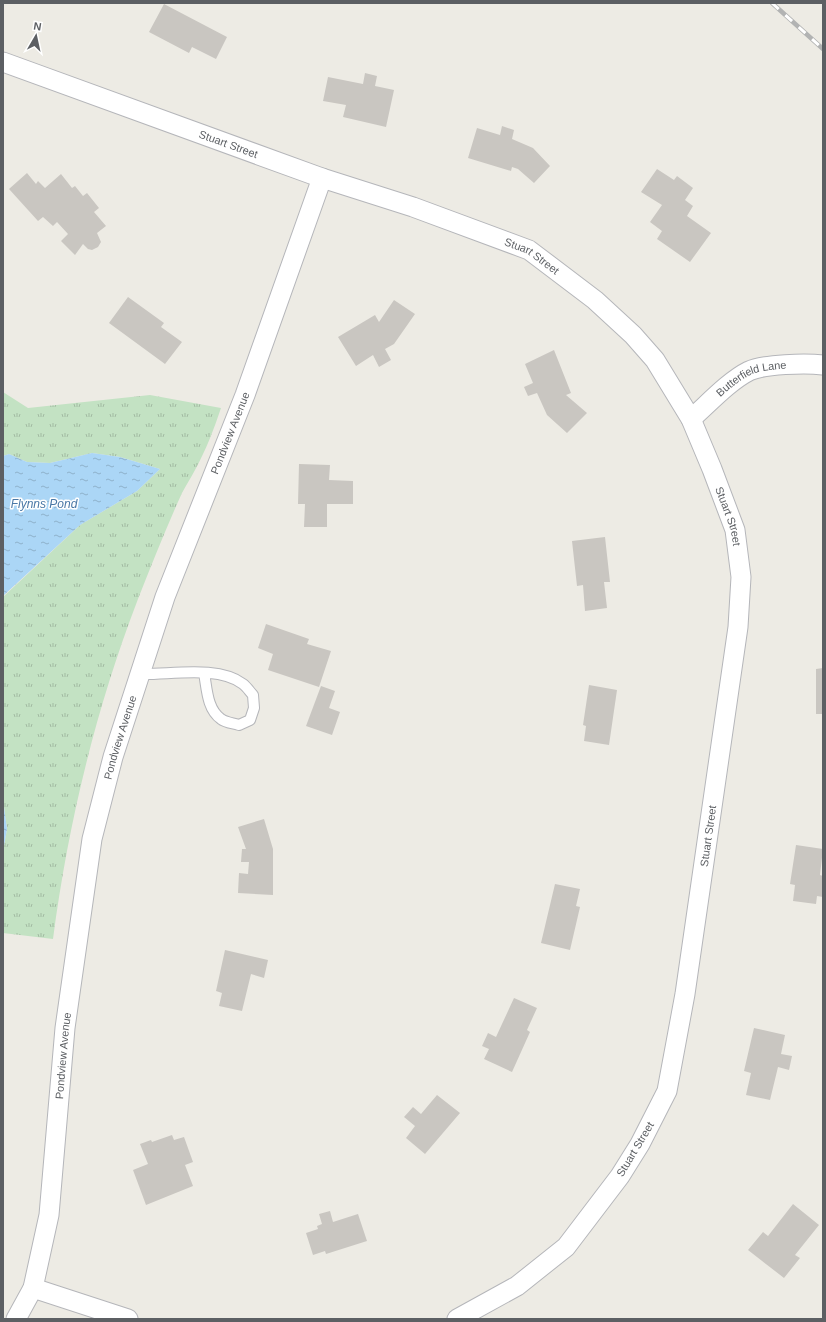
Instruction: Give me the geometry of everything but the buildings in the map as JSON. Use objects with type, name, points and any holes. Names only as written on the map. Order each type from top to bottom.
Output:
[{"type":"street","name":"Stuart Street","points":[[3,62],[322,178],[413,207],[529,250],[596,300],[633,335],[655,360],[691,419],[735,530],[741,577],[738,627],[685,994],[667,1092],[640,1144],[620,1176],[566,1246],[517,1286],[457,1319]]},
{"type":"street","name":"Pondview Avenue","points":[[16,1319],[33,1288],[49,1215],[65,1028],[92,839],[113,757],[165,597],[245,395],[322,178]]},
{"type":"street","name":"Butterfield Lane","points":[[691,419],[725,389],[749,371],[780,365],[823,365]]},
{"type":"street","points":[[33,1288],[128,1319]]},
{"type":"lane","points":[[140,674],[204,673],[220,674],[242,684],[253,695],[254,708],[250,720],[239,725],[222,720],[212,710],[204,673]]},
{"type":"green space","points":[[3,392],[28,408],[150,395],[221,408],[213,432],[182,493],[159,546],[138,599],[109,682],[85,767],[75,810],[59,896],[53,939],[3,933],[3,851],[7,829],[3,800],[3,597],[80,525],[137,491],[160,469],[120,457],[92,453],[50,463],[27,462],[9,454],[3,456]]},
{"type":"water","name":"Flynns Pond","points":[[92,453],[120,457],[160,469],[137,491],[80,525],[3,596],[3,456],[9,454],[27,462],[50,463]]},
{"type":"water","points":[[3,800],[7,829],[3,851]]},
{"type":"railway","points":[[772,3],[823,49]]}]
